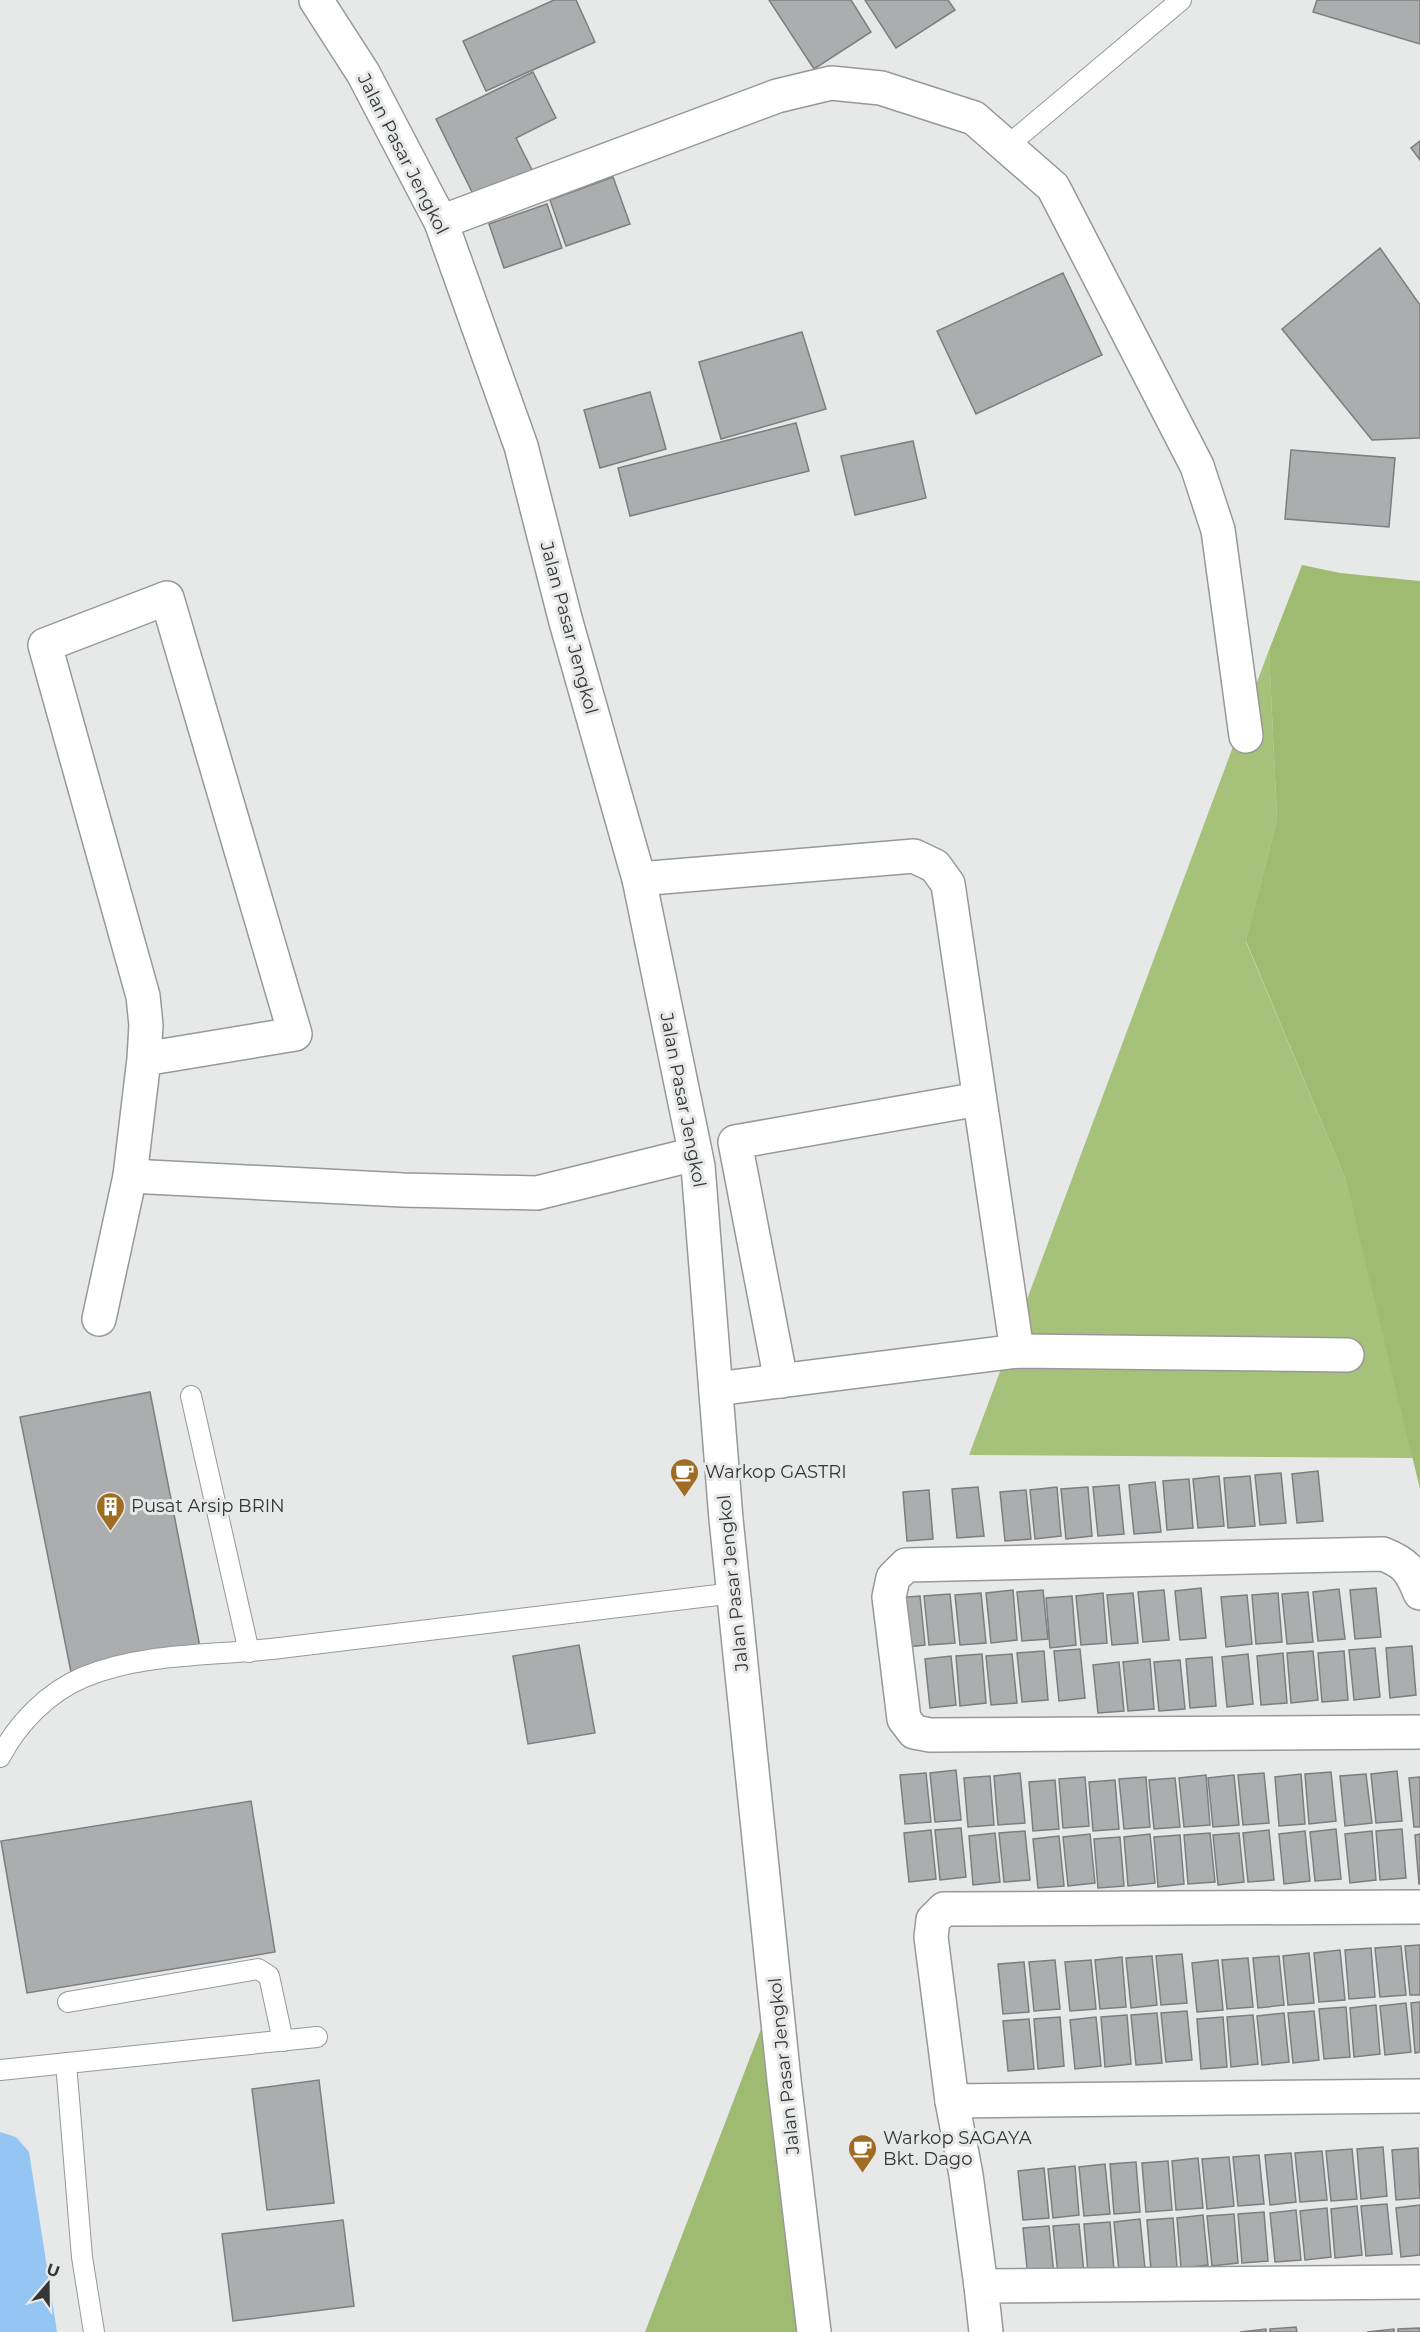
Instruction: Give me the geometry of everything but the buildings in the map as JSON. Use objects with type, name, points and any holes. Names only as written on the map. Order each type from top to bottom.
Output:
[{"type":"street","name":"Jalan Pasar Jengkol","points":[[316,0],[363,73],[441,222],[521,446],[566,622],[639,879],[695,1154],[734,1593],[784,2080],[814,2332]]},
{"type":"street","points":[[441,222],[777,96],[831,83],[881,88],[974,118],[1053,187],[1197,466],[1218,530],[1246,736]]},
{"type":"street","points":[[99,1319],[130,1176],[146,1025],[143,996],[45,645],[167,598],[295,1034],[144,1059]]},
{"type":"street","points":[[639,879],[914,856],[936,866],[948,884],[1017,1351]]},
{"type":"street","points":[[781,1381],[735,1142],[979,1099]]},
{"type":"street","points":[[130,1176],[404,1190],[537,1193],[695,1154]]},
{"type":"street","points":[[716,1389],[1017,1351],[1347,1355]]},
{"type":"street","points":[[1420,1593],[1414,1578],[1402,1562],[1383,1554],[906,1565],[893,1578],[889,1597],[904,1719],[914,1732],[930,1735],[1420,1732]]},
{"type":"street","points":[[986,2332],[966,2175],[952,2101],[931,1937],[933,1920],[944,1909],[1420,1907]]},
{"type":"street","points":[[952,2101],[1420,2096]]},
{"type":"street","points":[[981,2286],[1420,2282]]},
{"type":"lane","points":[[1006,147],[1181,0]]},
{"type":"lane","points":[[191,1396],[249,1652]]},
{"type":"lane","points":[[0,1757],[8,1741],[38,1706],[81,1678],[123,1663],[249,1652],[734,1593]]},
{"type":"lane","points":[[68,2002],[258,1969],[269,1976],[283,2041]]},
{"type":"lane","points":[[0,2070],[317,2037]]},
{"type":"lane","points":[[66,2063],[82,2257],[93,2332]]},
{"type":"green space","points":[[1302,565],[1340,573],[1420,581],[1420,1489],[1345,1178],[1246,941],[1277,819],[1269,650]]},
{"type":"green space","points":[[1269,650],[1277,819],[1246,942],[1345,1178],[1415,1458],[969,1455]]},
{"type":"green space","points":[[774,1995],[814,2332],[645,2332]]},
{"type":"water","points":[[0,2132],[16,2137],[29,2152],[57,2332],[0,2332]]},
{"type":"place","name":"Warkop GASTRI","points":[[684,1498]]},
{"type":"place","name":"Pusat Arsip BRIN","points":[[110,1532]]},
{"type":"place","name":"Warkop SAGAYA Bkt. Dago","points":[[862,2174]]}]
